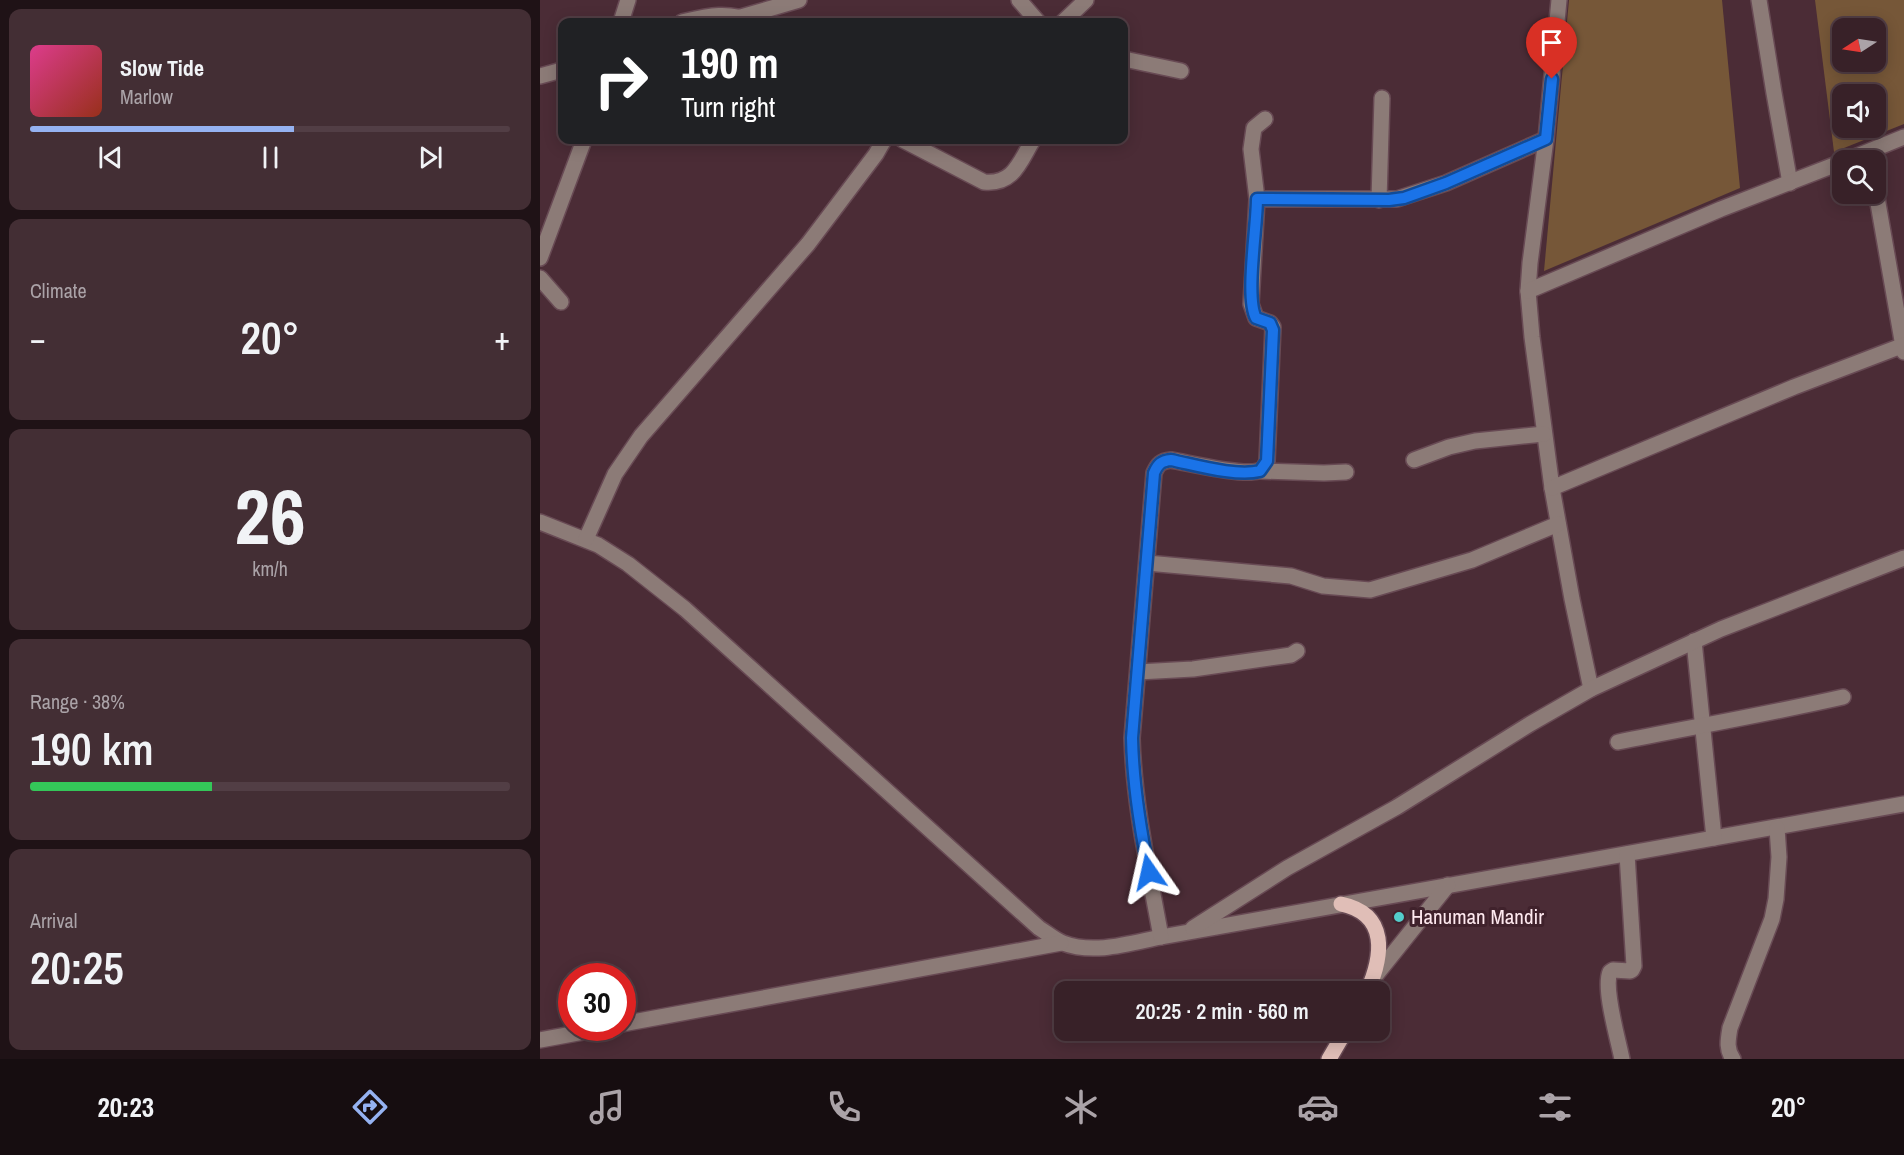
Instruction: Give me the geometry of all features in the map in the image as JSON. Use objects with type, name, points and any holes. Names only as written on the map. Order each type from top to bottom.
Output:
[{"type":"main road","points":[[1341,904],[1362,911],[1371,920],[1377,932],[1377,961],[1371,981]]},
{"type":"main road","points":[[1329,1059],[1340,1041]]},
{"type":"street","points":[[622,18],[628,0]]},
{"type":"street","points":[[752,18],[799,0]]},
{"type":"street","points":[[1019,0],[1035,18]]},
{"type":"street","points":[[1067,18],[1086,0]]},
{"type":"street","points":[[1560,0],[1528,291],[1552,488],[1591,689]]},
{"type":"street","points":[[1759,0],[1790,183]]},
{"type":"street","points":[[699,18],[727,15],[739,18]]},
{"type":"street","points":[[1128,60],[1181,71]]},
{"type":"street","points":[[540,76],[558,71]]},
{"type":"street","points":[[1378,200],[1382,98]]},
{"type":"street","points":[[1260,471],[1265,466],[1268,453],[1273,330],[1270,323],[1256,318],[1251,304],[1257,199],[1251,136],[1254,128],[1265,119]]},
{"type":"street","points":[[1881,150],[1904,137]]},
{"type":"street","points":[[1257,199],[1378,200],[1404,198],[1446,183],[1546,139]]},
{"type":"street","points":[[540,258],[583,144]]},
{"type":"street","points":[[586,540],[615,474],[641,436],[808,244],[882,144]]},
{"type":"street","points":[[911,144],[984,182],[996,183],[1007,179],[1031,144]]},
{"type":"street","points":[[1528,291],[1721,208],[1832,166]]},
{"type":"street","points":[[1552,488],[1794,387],[1903,347],[1878,204]]},
{"type":"street","points":[[540,278],[561,302]]},
{"type":"street","points":[[1414,460],[1449,447],[1475,441],[1544,434]]},
{"type":"street","points":[[1161,937],[1141,829],[1133,771],[1132,738],[1154,473],[1163,461],[1171,460],[1229,471],[1346,472]]},
{"type":"street","points":[[540,522],[598,544],[628,564],[685,609],[1039,928],[1062,943],[1082,948],[1103,947],[1185,933],[1904,804]]},
{"type":"street","points":[[1147,563],[1291,576],[1323,586],[1370,590],[1472,560],[1558,524]]},
{"type":"street","points":[[1185,933],[1287,868],[1397,807],[1591,689],[1721,629],[1904,558]]},
{"type":"street","points":[[1694,641],[1714,838]]},
{"type":"street","points":[[1138,672],[1193,669],[1291,655],[1297,651]]},
{"type":"street","points":[[1618,742],[1843,697]]},
{"type":"street","points":[[1733,1059],[1728,1042],[1730,1028],[1772,919],[1776,899],[1779,857],[1777,828]]},
{"type":"street","points":[[1622,1059],[1608,982],[1610,972],[1613,970],[1630,971],[1634,966],[1627,854]]},
{"type":"street","points":[[1373,981],[1448,885]]},
{"type":"street","points":[[636,1021],[1062,943]]},
{"type":"street","points":[[540,1040],[558,1037]]},
{"type":"shaded area","points":[[1569,0],[1722,0],[1740,188],[1544,271]]},
{"type":"shaded area","points":[[1815,0],[1904,0],[1904,124],[1886,131],[1886,84],[1832,84],[1832,136]]},
{"type":"shaded area","points":[[1832,138],[1869,138],[1839,150],[1834,150]]},
{"type":"place","name":"Hanuman Mandir","points":[[1399,917]]},
{"type":"route","points":[[1149,872],[1133,771],[1132,738],[1154,473],[1163,461],[1171,460],[1229,471],[1249,472],[1260,471],[1267,461],[1273,330],[1270,323],[1256,318],[1251,304],[1257,199],[1389,200],[1404,198],[1446,183],[1546,139],[1552,79]]}]
